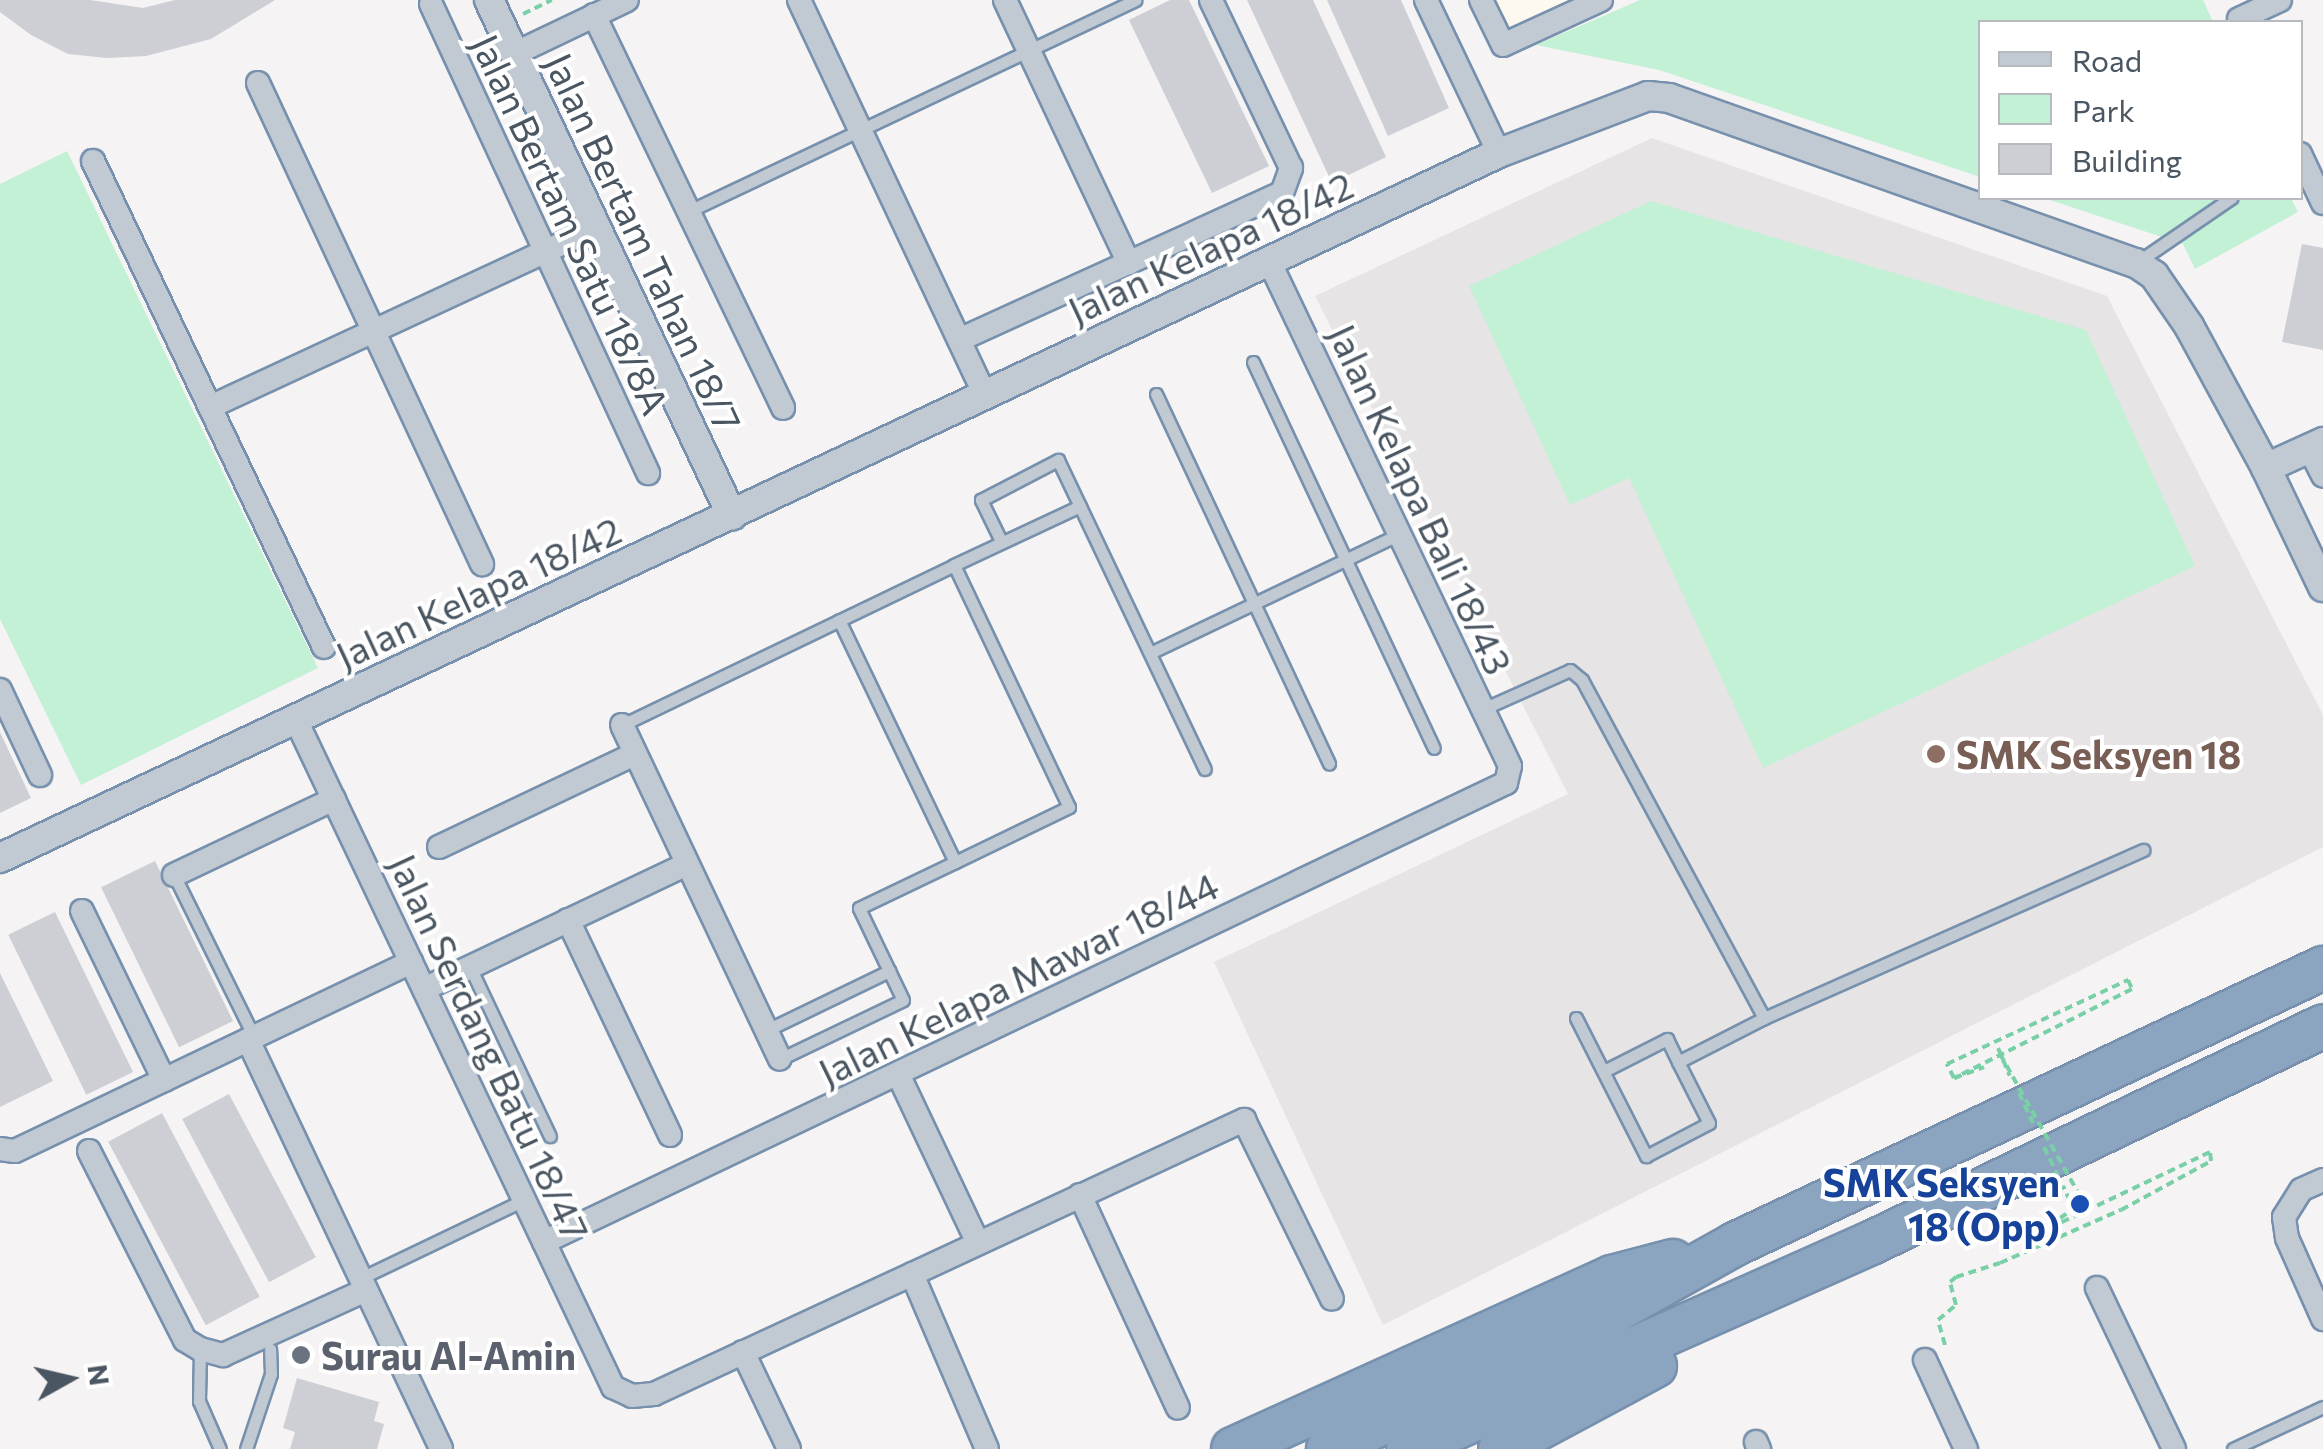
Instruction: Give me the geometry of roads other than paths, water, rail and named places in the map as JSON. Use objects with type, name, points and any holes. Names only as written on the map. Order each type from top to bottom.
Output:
[{"type":"highway","points":[[1328,1449],[1610,1314],[1734,1244],[2323,968]]},
{"type":"highway","points":[[1408,1449],[1873,1242],[2323,1026]]},
{"type":"highway","points":[[2251,1062],[2323,1041]]},
{"type":"highway","points":[[1500,1449],[1690,1348],[1873,1242]]},
{"type":"highway","points":[[1233,1449],[1612,1276],[1734,1244]]},
{"type":"street","points":[[514,54],[627,0]]},
{"type":"street","points":[[799,0],[985,394]]},
{"type":"street","points":[[1005,0],[1129,263]]},
{"type":"street","points":[[960,340],[1282,193],[1289,183],[1291,168],[1211,0]]},
{"type":"street","points":[[1426,0],[1499,153]]},
{"type":"street","points":[[1480,0],[1503,45],[1601,0]]},
{"type":"street","points":[[2236,14],[2280,0]]},
{"type":"street","name":"Jalan Bertam Satu 18/8A","points":[[431,4],[648,473]]},
{"type":"street","name":"Jalan Bertam Tahan 18/7","points":[[494,12],[732,516]]},
{"type":"street","points":[[594,16],[782,408]]},
{"type":"street","points":[[258,84],[482,564]]},
{"type":"street","name":"Jalan Kelapa 18/42","points":[[0,858],[1499,153],[1633,99],[1669,98],[2136,263],[2166,289],[2266,468],[2323,588]]},
{"type":"street","points":[[2303,160],[2323,202]]},
{"type":"street","points":[[93,161],[324,647]]},
{"type":"street","points":[[210,407],[596,228]]},
{"type":"street","name":"Jalan Kelapa Bali 18/43","points":[[1269,261],[1510,766]]},
{"type":"street","points":[[2266,468],[2316,445],[2323,476]]},
{"type":"street","points":[[0,690],[40,775]]},
{"type":"street","name":"Jalan Serdang Batu 18/47","points":[[295,718],[613,1388],[632,1396],[654,1394],[743,1352]]},
{"type":"street","points":[[622,725],[780,1059]]},
{"type":"street","points":[[439,848],[636,754]]},
{"type":"street","name":"Jalan Kelapa Mawar 18/44","points":[[544,1242],[1506,783],[1510,766]]},
{"type":"street","points":[[174,876],[334,799]]},
{"type":"street","points":[[424,989],[688,864]]},
{"type":"street","points":[[82,910],[164,1080]]},
{"type":"street","points":[[568,920],[670,1134]]},
{"type":"street","points":[[0,1149],[15,1151],[411,962]]},
{"type":"street","points":[[251,1038],[442,1449]]},
{"type":"street","points":[[898,1074],[978,1243]]},
{"type":"street","points":[[789,1449],[743,1352],[1244,1120],[1250,1124],[1332,1299]]},
{"type":"street","points":[[90,1151],[184,1340],[211,1352],[364,1284]]},
{"type":"street","points":[[2323,1180],[2301,1190],[2284,1216],[2288,1238],[2323,1319]]},
{"type":"street","points":[[1080,1196],[1178,1408]]},
{"type":"street","points":[[912,1274],[987,1449]]},
{"type":"street","points":[[2097,1288],[2174,1449]]},
{"type":"street","points":[[1925,1360],[1966,1449]]},
{"type":"lane","points":[[687,212],[1135,0]]},
{"type":"lane","points":[[2136,263],[2228,200]]},
{"type":"lane","points":[[1253,362],[1434,748]]},
{"type":"lane","points":[[1156,394],[1330,763]]},
{"type":"lane","points":[[1001,541],[981,500],[1058,460],[1206,769]]},
{"type":"lane","points":[[622,725],[1080,506]]},
{"type":"lane","points":[[1150,653],[1399,534]]},
{"type":"lane","points":[[780,1059],[903,1000],[859,908],[1069,807],[954,564]]},
{"type":"lane","points":[[839,620],[954,862]]},
{"type":"lane","points":[[1482,709],[1570,670],[1582,680],[1764,1018]]},
{"type":"lane","points":[[1678,1062],[1764,1018],[2143,850]]},
{"type":"lane","points":[[174,876],[251,1038]]},
{"type":"lane","points":[[470,968],[550,1136]]},
{"type":"lane","points":[[766,1030],[889,971]]},
{"type":"lane","points":[[1576,1018],[1646,1156],[1710,1123],[1666,1039],[1604,1071]]},
{"type":"lane","points":[[364,1284],[524,1200]]},
{"type":"lane","points":[[246,1449],[271,1374],[270,1349]]},
{"type":"lane","points":[[211,1352],[199,1402],[220,1449]]},
{"type":"lane","points":[[2233,1449],[2323,1407]]},
{"type":"place","name":"SMK Seksyen 18","points":[[1936,754]]},
{"type":"place","name":"SMK Seksyen 18 (Opp)","points":[[2080,1204]]},
{"type":"place","name":"Surau Al-Amin","points":[[301,1355]]}]
